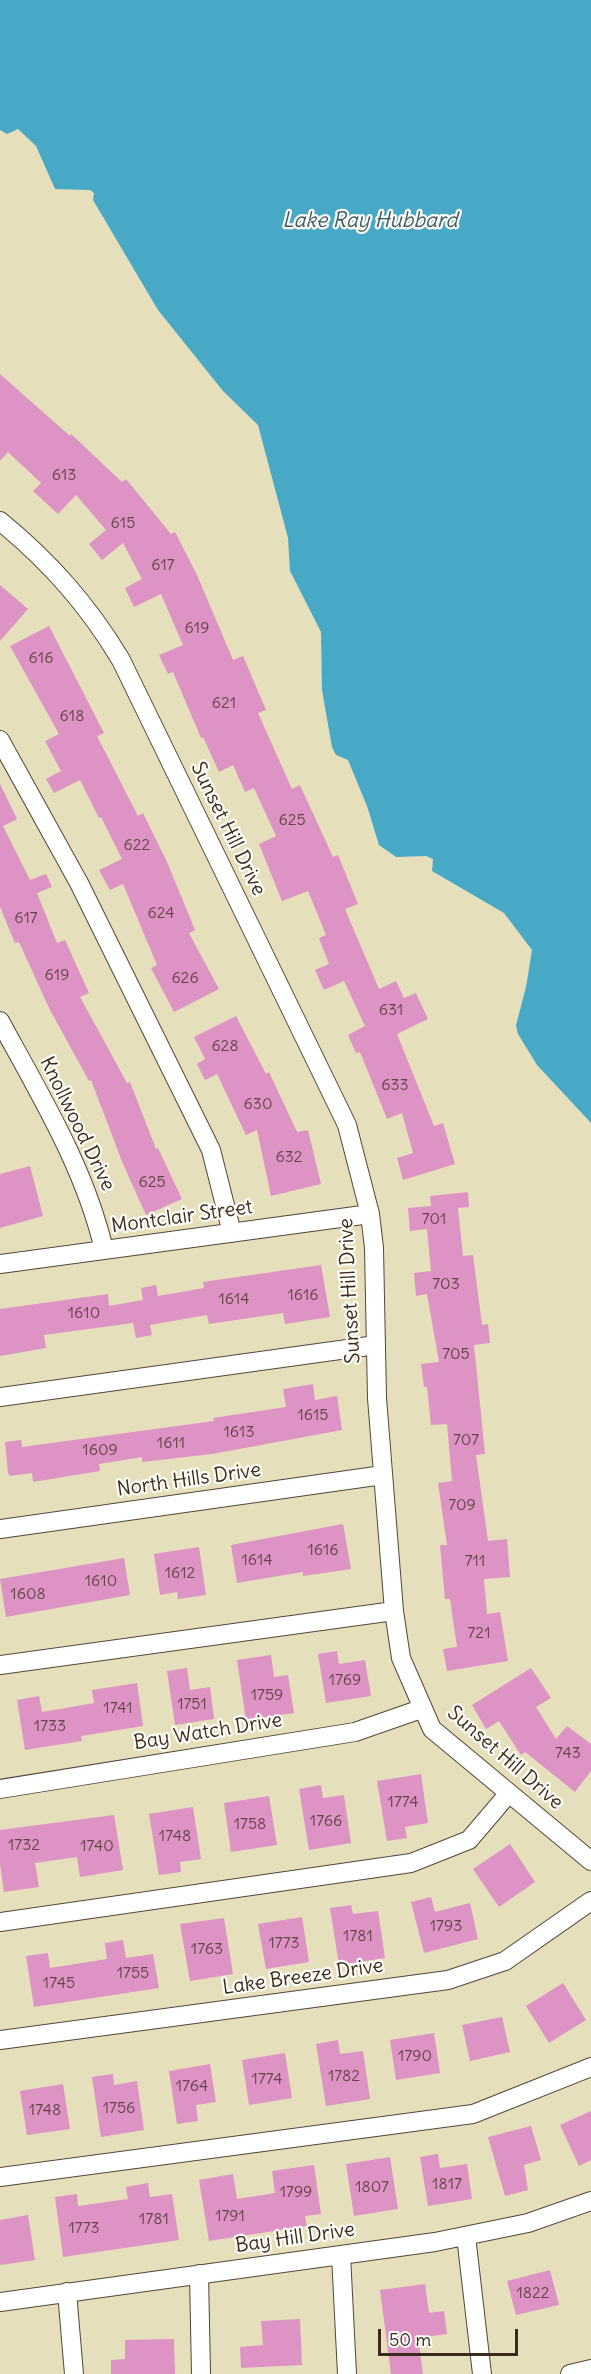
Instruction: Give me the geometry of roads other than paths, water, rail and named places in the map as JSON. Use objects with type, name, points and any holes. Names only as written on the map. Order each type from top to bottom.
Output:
[{"type":"street","name":"Sunset Hill Drive","points":[[0,521],[36,550],[73,589],[96,619],[121,660],[347,1125],[370,1214],[374,1248],[377,1398],[394,1611],[400,1658],[421,1709],[432,1729],[591,1861]]},
{"type":"street","points":[[0,740],[79,883],[211,1150],[232,1233]]},
{"type":"street","name":"Knollwood Drive","points":[[0,1021],[82,1179],[95,1212],[104,1250]]},
{"type":"street","name":"Montclair Street","points":[[0,1264],[370,1214]]},
{"type":"street","points":[[0,1397],[376,1345]]},
{"type":"street","name":"North Hills Drive","points":[[0,1529],[383,1475]]},
{"type":"street","points":[[0,1665],[394,1611]]},
{"type":"street","name":"Bay Watch Drive","points":[[0,1788],[355,1732],[421,1709]]},
{"type":"street","points":[[0,1922],[411,1863],[469,1840],[510,1793]]},
{"type":"street","name":"Lake Breeze Drive","points":[[0,2040],[448,1980],[505,1961],[591,1901]]},
{"type":"street","points":[[0,2177],[473,2114],[591,2067]]},
{"type":"street","name":"Bay Hill Drive","points":[[0,2302],[466,2236],[528,2223],[570,2211],[591,2200]]},
{"type":"street","points":[[466,2236],[483,2374]]},
{"type":"street","points":[[341,2255],[346,2374]]},
{"type":"street","points":[[199,2274],[201,2374]]},
{"type":"street","points":[[67,2292],[74,2374]]},
{"type":"street","points":[[570,2374],[591,2369]]},
{"type":"water","name":"Lake Ray Hubbard","points":[[0,0],[591,0],[591,1123],[537,1065],[518,1034],[516,1025],[526,987],[532,950],[504,913],[432,871],[433,859],[426,856],[396,857],[379,845],[367,806],[348,760],[336,755],[332,747],[322,690],[321,632],[290,571],[288,538],[258,425],[223,391],[158,310],[93,200],[94,193],[90,190],[55,189],[36,146],[18,129],[7,134],[0,130]]}]
